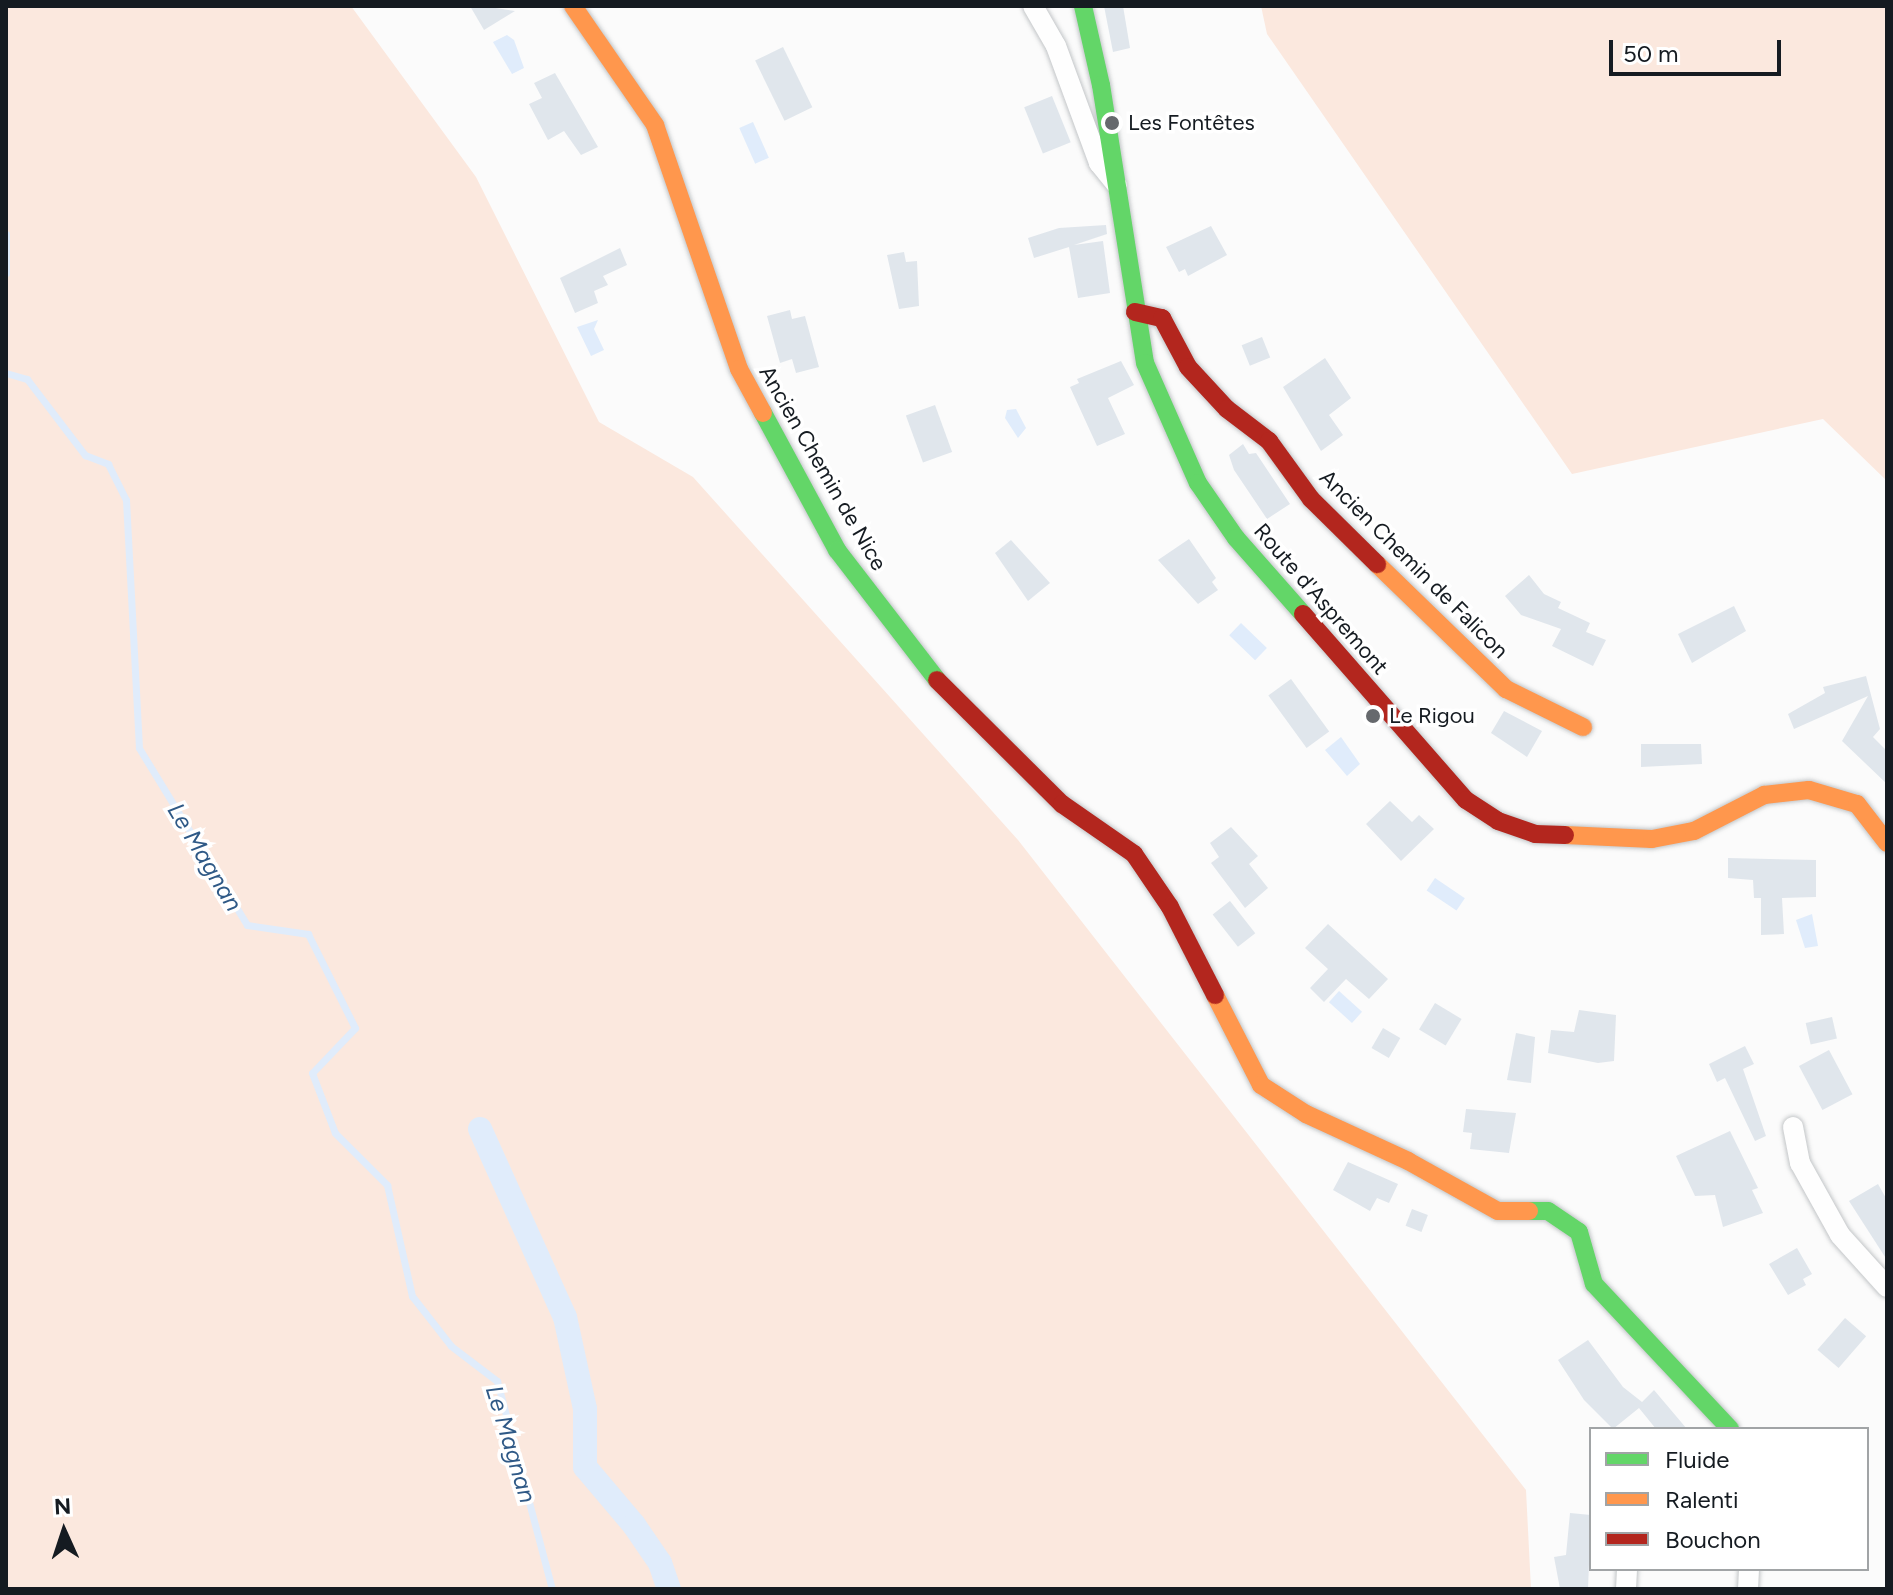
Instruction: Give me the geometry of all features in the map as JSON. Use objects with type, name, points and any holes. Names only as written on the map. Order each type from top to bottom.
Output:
[{"type":"street","name":"Ancien Chemin de Nice","points":[[573,6],[655,125],[739,369],[844,562],[933,676],[1062,804],[1134,854],[1170,907],[1261,1085],[1306,1114],[1408,1161],[1498,1211],[1548,1211],[1579,1232],[1594,1284],[1728,1427]]},
{"type":"street","points":[[1033,6],[1056,46],[1099,163],[1117,185]]},
{"type":"street","name":"Route d'Aspremont","points":[[1083,6],[1117,185],[1145,363],[1164,413],[1224,522],[1372,695],[1484,814],[1535,834],[1652,839],[1694,831],[1764,795],[1809,790],[1857,804],[1887,843]]},
{"type":"street","name":"Ancien Chemin de Falicon","points":[[1135,312],[1162,318],[1188,367],[1227,409],[1269,441],[1311,499],[1506,689],[1583,727]]},
{"type":"street","points":[[1793,1127],[1800,1163],[1840,1235],[1887,1287]]},
{"type":"shaded area","points":[[6,6],[351,6],[476,177],[599,422],[693,477],[1018,840],[1526,1490],[1531,1589],[6,1589]]},
{"type":"shaded area","points":[[1261,6],[1887,6],[1887,481],[1823,419],[1572,474],[1267,34]]},
{"type":"water","points":[[507,35],[514,40],[524,68],[512,74],[493,42]]},
{"type":"water","points":[[753,122],[769,158],[755,164],[739,128]]},
{"type":"water","points":[[598,320],[594,329],[604,350],[591,356],[577,327]]},
{"type":"water","points":[[1016,409],[1026,428],[1018,438],[1005,418],[1007,410]]},
{"type":"water","points":[[1241,623],[1267,648],[1255,660],[1229,635]]},
{"type":"water","points":[[1341,737],[1360,764],[1347,776],[1325,750]]},
{"type":"water","points":[[1435,878],[1465,898],[1456,911],[1427,890]]},
{"type":"water","points":[[1812,914],[1818,946],[1805,948],[1796,920]]},
{"type":"water","points":[[1339,991],[1362,1012],[1352,1023],[1329,1002]]},
{"type":"building","points":[[470,6],[483,6],[515,11],[484,30]]},
{"type":"building","points":[[1104,6],[1123,6],[1130,48],[1113,52]]},
{"type":"building","points":[[783,47],[812,107],[785,121],[755,61]]},
{"type":"building","points":[[555,73],[598,147],[581,155],[564,131],[548,140],[529,104],[542,98],[534,83]]},
{"type":"building","points":[[1052,96],[1071,142],[1043,154],[1024,107]]},
{"type":"building","points":[[1106,225],[1107,234],[1074,245],[1103,241],[1110,293],[1078,298],[1069,247],[1034,258],[1028,238],[1059,228]]},
{"type":"building","points":[[1211,226],[1227,255],[1188,276],[1185,269],[1179,272],[1166,247]]},
{"type":"building","points":[[620,248],[627,265],[603,276],[608,285],[594,291],[598,303],[575,313],[560,278]]},
{"type":"building","points":[[904,252],[906,262],[917,261],[919,306],[899,309],[887,255]]},
{"type":"building","points":[[790,310],[792,319],[805,316],[819,367],[796,373],[792,359],[780,363],[767,316]]},
{"type":"building","points":[[1262,337],[1270,357],[1250,366],[1242,345]]},
{"type":"building","points":[[1325,358],[1351,398],[1329,415],[1343,435],[1321,451],[1283,387]]},
{"type":"building","points":[[1121,361],[1134,385],[1108,398],[1125,434],[1097,446],[1070,387],[1079,383],[1077,379]]},
{"type":"building","points":[[935,405],[952,452],[923,463],[906,416]]},
{"type":"building","points":[[1243,444],[1249,454],[1256,453],[1290,504],[1267,519],[1234,470],[1229,455]]},
{"type":"building","points":[[1189,539],[1216,578],[1212,582],[1218,590],[1198,604],[1158,560]]},
{"type":"building","points":[[1011,540],[1050,583],[1028,601],[995,553]]},
{"type":"building","points":[[1529,575],[1544,594],[1561,602],[1558,608],[1590,623],[1586,632],[1606,640],[1593,666],[1552,646],[1561,629],[1521,615],[1505,596]]},
{"type":"building","points":[[1734,606],[1746,631],[1692,663],[1678,634]]},
{"type":"building","points":[[1866,676],[1880,729],[1873,737],[1887,751],[1887,784],[1842,741],[1868,696],[1794,729],[1788,714],[1825,693],[1823,687]]},
{"type":"building","points":[[1291,679],[1329,732],[1307,748],[1268,695]]},
{"type":"building","points":[[1504,711],[1542,731],[1527,757],[1491,733]]},
{"type":"building","points":[[1641,744],[1701,744],[1702,764],[1641,767]]},
{"type":"building","points":[[1390,801],[1412,822],[1419,815],[1434,829],[1401,861],[1366,824]]},
{"type":"building","points":[[1231,827],[1258,856],[1249,864],[1268,888],[1245,908],[1211,863],[1219,857],[1210,843]]},
{"type":"building","points":[[1728,858],[1816,860],[1816,897],[1782,898],[1784,934],[1761,935],[1761,898],[1754,898],[1753,880],[1728,878]]},
{"type":"building","points":[[1230,901],[1255,933],[1238,947],[1213,915]]},
{"type":"building","points":[[1328,924],[1388,979],[1369,999],[1346,979],[1324,1002],[1310,988],[1328,969],[1305,948]]},
{"type":"building","points":[[1435,1003],[1462,1019],[1446,1046],[1419,1030]]},
{"type":"building","points":[[1579,1010],[1616,1015],[1614,1061],[1598,1063],[1548,1053],[1551,1030],[1574,1032]]},
{"type":"building","points":[[1832,1017],[1837,1038],[1811,1045],[1806,1023]]},
{"type":"building","points":[[1383,1028],[1400,1038],[1389,1058],[1372,1048]]},
{"type":"building","points":[[1516,1033],[1535,1037],[1531,1083],[1507,1080]]},
{"type":"building","points":[[1745,1046],[1754,1064],[1743,1069],[1766,1136],[1755,1141],[1725,1078],[1717,1082],[1709,1064]]},
{"type":"building","points":[[1829,1050],[1852,1094],[1822,1110],[1799,1066]]},
{"type":"building","points":[[1466,1109],[1516,1113],[1509,1153],[1470,1149],[1472,1133],[1463,1132]]},
{"type":"building","points":[[1730,1131],[1758,1188],[1752,1190],[1763,1213],[1723,1227],[1715,1195],[1695,1196],[1676,1156]]},
{"type":"building","points":[[1348,1162],[1398,1184],[1389,1203],[1377,1198],[1370,1211],[1333,1190]]},
{"type":"building","points":[[1878,1184],[1887,1200],[1887,1260],[1849,1201]]},
{"type":"building","points":[[1412,1209],[1428,1215],[1421,1232],[1406,1226]]},
{"type":"building","points":[[1797,1248],[1812,1274],[1803,1279],[1806,1285],[1788,1295],[1769,1264]]},
{"type":"building","points":[[1845,1318],[1866,1336],[1839,1368],[1817,1350]]},
{"type":"building","points":[[1588,1340],[1623,1387],[1642,1402],[1654,1390],[1685,1427],[1654,1427],[1639,1408],[1615,1427],[1611,1427],[1584,1400],[1558,1360]]},
{"type":"building","points":[[1570,1513],[1589,1515],[1588,1589],[1560,1589],[1554,1557],[1566,1555]]},
{"type":"waterway","name":"Le Magnan","points":[[6,234],[6,273]]},
{"type":"waterway","name":"Le Magnan","points":[[6,373],[27,379],[85,455],[108,464],[126,500],[139,748],[247,925],[308,934],[355,1028],[312,1073],[335,1133],[387,1185],[412,1296],[451,1346],[497,1381],[552,1589]]},
{"type":"waterway","points":[[480,1129],[565,1317],[585,1409],[585,1467],[634,1525],[660,1563],[669,1589]]},
{"type":"traffic: fast","points":[[1083,6],[1101,85],[1145,363],[1198,483],[1236,538],[1303,614]]},
{"type":"traffic: fast","points":[[763,413],[837,550],[937,680]]},
{"type":"traffic: fast","points":[[1529,1211],[1548,1211],[1579,1232],[1594,1284],[1728,1427]]},
{"type":"traffic: slow","points":[[573,6],[655,125],[739,369],[763,413]]},
{"type":"traffic: slow","points":[[1377,564],[1506,689],[1583,727]]},
{"type":"traffic: slow","points":[[1565,835],[1652,839],[1694,831],[1764,795],[1809,790],[1857,804],[1887,843]]},
{"type":"traffic: slow","points":[[1215,995],[1261,1085],[1306,1114],[1408,1161],[1498,1211],[1529,1211]]},
{"type":"traffic: jam","points":[[1135,312],[1162,318],[1188,367],[1227,409],[1269,441],[1311,499],[1377,564]]},
{"type":"traffic: jam","points":[[1303,614],[1466,800],[1498,821],[1535,834],[1565,835]]},
{"type":"traffic: jam","points":[[937,680],[1062,804],[1134,854],[1170,907],[1215,995]]},
{"type":"place","name":"Les Fontêtes","points":[[1112,123]]},
{"type":"place","name":"Le Rigou","points":[[1373,716]]}]
